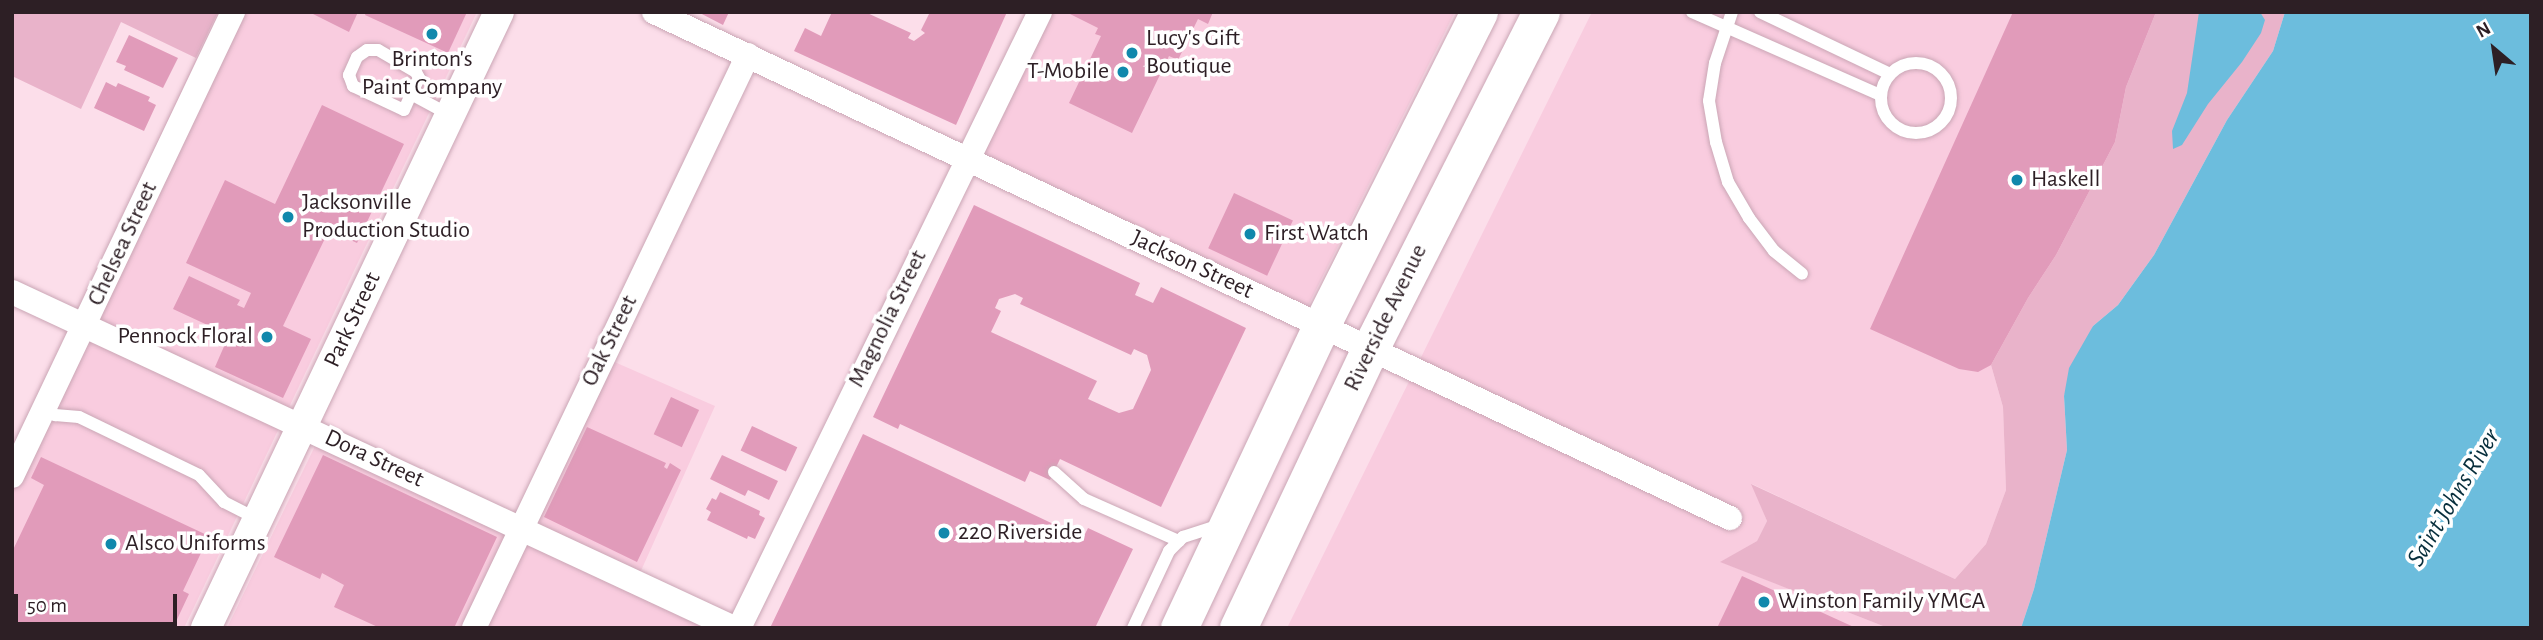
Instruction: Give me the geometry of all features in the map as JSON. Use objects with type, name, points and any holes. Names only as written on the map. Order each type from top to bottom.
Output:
[{"type":"main road","points":[[1179,628],[1321,326],[1479,12]]},
{"type":"main road","name":"Riverside Avenue","points":[[1238,628],[1370,349],[1541,12]]},
{"type":"street","name":"Chelsea Street","points":[[12,476],[233,12]]},
{"type":"street","name":"Park Street","points":[[206,628],[499,12]]},
{"type":"street","name":"Jackson Street","points":[[654,12],[1730,518]]},
{"type":"street","name":"Magnolia Street","points":[[737,628],[1040,12]]},
{"type":"street","name":"Oak Street","points":[[474,628],[748,55]]},
{"type":"street","name":"Dora Street","points":[[12,292],[737,628]]},
{"type":"lane","points":[[1692,12],[1880,94]]},
{"type":"lane","points":[[1732,12],[1714,63],[1709,101],[1724,169],[1749,218],[1774,251],[1802,274]]},
{"type":"lane","points":[[1760,12],[1889,74]]},
{"type":"lane","points":[[367,50],[378,50],[416,72],[419,78],[411,94],[404,110],[353,86],[349,75],[357,57],[367,50]]},
{"type":"lane","points":[[1910,63],[1932,67],[1948,84],[1950,107],[1937,126],[1927,131],[1904,131],[1886,117],[1880,94],[1889,74],[1910,63]]},
{"type":"lane","points":[[411,94],[450,116]]},
{"type":"lane","points":[[44,409],[55,415],[79,417],[199,475],[224,502],[258,520]]},
{"type":"lane","points":[[1054,472],[1084,499],[1179,541]]},
{"type":"lane","points":[[1133,628],[1169,551],[1179,541],[1227,523]]},
{"type":"shaded area","points":[[12,12],[218,12],[196,58],[121,22],[81,109],[12,76]]},
{"type":"shaded area","points":[[218,12],[477,12],[184,628],[12,628],[12,452]]},
{"type":"shaded area","points":[[1027,12],[1455,12],[1307,308],[961,149]]},
{"type":"shaded area","points":[[1592,12],[2156,12],[2126,87],[2115,142],[2056,255],[2028,298],[1991,365],[2003,407],[2006,490],[1986,544],[1955,579],[1752,484],[1767,521],[1757,541],[1721,562],[1888,628],[1287,628]]},
{"type":"shaded area","points":[[2156,12],[2285,12],[2273,51],[2227,120],[2154,255],[2118,305],[2093,326],[2064,396],[2067,450],[2034,589],[2021,628],[1888,628],[1720,562],[1757,541],[1767,521],[1751,484],[1955,579],[1986,544],[2006,490],[2003,407],[1991,365],[2028,298],[2056,255],[2115,142],[2126,87]]},
{"type":"shaded area","points":[[594,353],[715,406],[631,593],[704,628],[227,628],[316,444],[508,535]]},
{"type":"water","points":[[2199,12],[2260,12],[2265,20],[2261,33],[2242,62],[2208,104],[2182,145],[2173,149],[2172,131],[2187,93]]},
{"type":"water","name":"Saint Johns River","points":[[2285,12],[2531,12],[2531,628],[2021,628],[2034,589],[2067,450],[2064,396],[2069,368],[2093,326],[2118,305],[2154,255],[2227,120],[2273,51]]},
{"type":"building","points":[[309,12],[358,12],[349,32]]},
{"type":"building","name":"Brinton's Paint Company","points":[[366,12],[467,12],[448,53],[365,15]]},
{"type":"building","points":[[698,12],[729,12],[723,25]]},
{"type":"building","points":[[832,12],[865,12],[911,33],[908,38],[914,41],[925,33],[921,30],[930,12],[1007,12],[956,125],[794,51],[805,28],[821,36]]},
{"type":"building","points":[[1066,12],[1213,12],[1208,24],[1198,19],[1178,60],[1169,56],[1132,133],[1069,103],[1101,36],[1095,34],[1098,28]]},
{"type":"building","name":"Haskell","points":[[2013,12],[2156,12],[2126,87],[2115,142],[2056,255],[2028,298],[1991,365],[1978,372],[1959,369],[1870,329]]},
{"type":"building","points":[[129,35],[178,58],[163,88],[124,70],[126,66],[116,62]]},
{"type":"building","points":[[106,82],[116,87],[118,83],[150,97],[148,101],[156,105],[144,131],[94,108]]},
{"type":"building","name":"Jacksonville Production Studio","points":[[322,105],[404,144],[357,243],[329,230],[283,326],[311,339],[283,398],[215,367],[229,335],[173,309],[189,276],[240,300],[237,305],[244,308],[251,293],[186,263],[225,180],[275,204]]},
{"type":"building","name":"First Watch","points":[[1234,193],[1293,220],[1267,276],[1208,248]]},
{"type":"building","points":[[974,205],[1140,283],[1135,295],[1153,303],[1161,287],[1246,328],[1161,507],[1060,459],[1050,480],[1030,471],[1025,482],[900,424],[898,429],[873,417]],"holes":[[[1015,294],[1023,298],[1020,304],[1131,355],[1134,349],[1147,355],[1151,370],[1133,409],[1119,413],[1088,399],[1097,381],[991,332],[1001,311],[995,308],[999,299]]]},
{"type":"building","points":[[671,397],[699,410],[682,447],[654,434]]},
{"type":"building","points":[[752,426],[797,447],[786,472],[741,450]]},
{"type":"building","points":[[587,427],[666,463],[664,467],[667,469],[670,463],[681,470],[637,562],[544,517]]},
{"type":"building","name":"220 Riverside","points":[[863,434],[1083,538],[1088,528],[1133,549],[1095,628],[770,628]]},
{"type":"building","points":[[323,455],[497,537],[454,628],[380,628],[334,607],[344,585],[322,573],[320,579],[274,557]]},
{"type":"building","points":[[722,455],[778,481],[769,500],[748,490],[745,496],[710,479]]},
{"type":"building","name":"Alsco Uniforms","points":[[41,457],[209,536],[183,591],[189,594],[173,628],[12,628],[12,552],[44,485],[31,478]]},
{"type":"building","points":[[720,492],[760,511],[759,515],[765,518],[755,539],[748,536],[747,539],[707,520],[711,512],[706,509],[712,498],[716,500]]},
{"type":"building","name":"Winston Family YMCA","points":[[1742,576],[1856,628],[1717,628]]},
{"type":"place","name":"Brinton's Paint Company","points":[[432,34]]},
{"type":"place","name":"Lucy's Gift Boutique","points":[[1132,53]]},
{"type":"place","name":"T-Mobile","points":[[1123,72]]},
{"type":"place","name":"Haskell","points":[[2017,180]]},
{"type":"place","name":"Jacksonville Production Studio","points":[[288,217]]},
{"type":"place","name":"First Watch","points":[[1250,234]]},
{"type":"place","name":"Pennock Floral","points":[[267,337]]},
{"type":"place","name":"220 Riverside","points":[[944,533]]},
{"type":"place","name":"Alsco Uniforms","points":[[111,544]]},
{"type":"place","name":"Winston Family YMCA","points":[[1764,602]]}]
